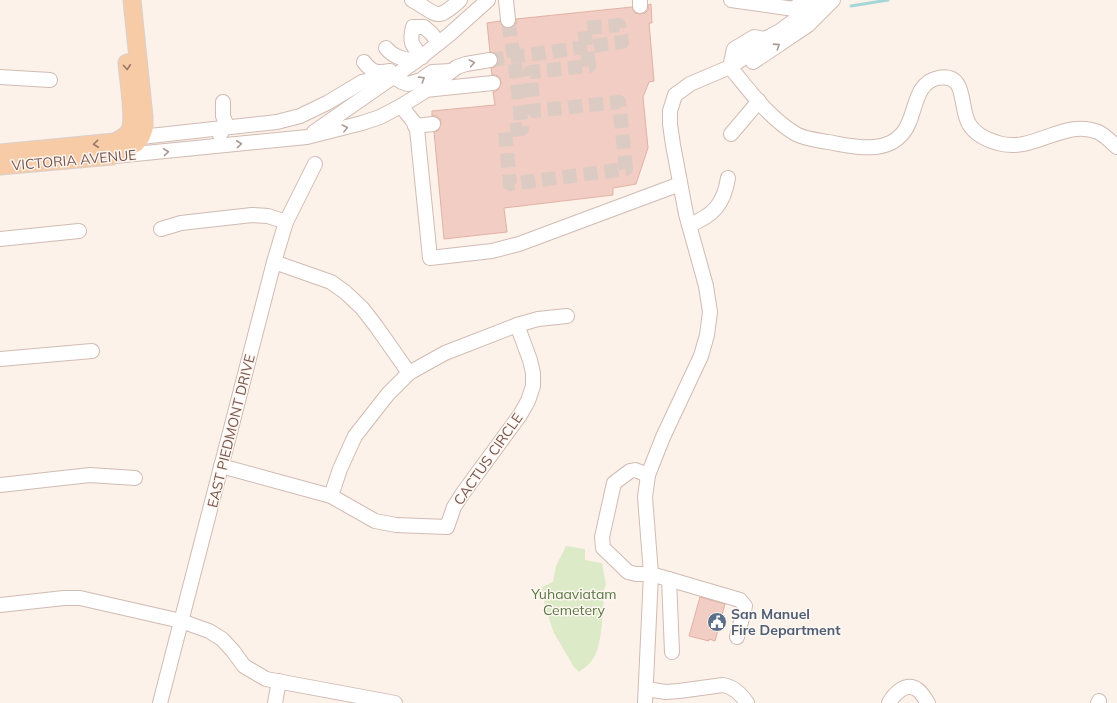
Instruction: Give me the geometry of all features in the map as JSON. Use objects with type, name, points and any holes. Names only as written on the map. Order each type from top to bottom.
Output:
[{"type":"main road","points":[[121,0],[132,118],[138,132]]},
{"type":"main road","points":[[112,156],[136,143],[138,132],[144,117],[132,0]]},
{"type":"main road","name":"VICTORIA AVENUE","points":[[0,153],[115,142],[138,132]]},
{"type":"main road","name":"VICTORIA AVENUE","points":[[0,166],[112,156]]},
{"type":"street","points":[[412,0],[435,14],[440,15],[445,13],[460,0]]},
{"type":"street","points":[[450,34],[455,21],[473,0]]},
{"type":"street","points":[[307,137],[439,43],[488,0]]},
{"type":"street","points":[[506,0],[508,20]]},
{"type":"street","points":[[731,0],[794,9],[833,0]]},
{"type":"street","points":[[747,703],[737,691],[730,686],[723,685],[646,696],[651,574],[645,496],[648,475],[663,437],[701,356],[707,335],[710,312],[706,286],[689,225],[680,184],[670,124],[670,111],[675,95],[690,84],[730,67],[747,66],[795,28],[809,5]]},
{"type":"street","points":[[138,132],[277,122],[300,116],[327,103],[362,82],[402,70],[414,47],[410,39],[413,28],[424,27],[439,43]]},
{"type":"street","points":[[730,67],[734,49],[754,37],[765,39],[780,31],[795,28]]},
{"type":"street","points":[[386,48],[391,54],[399,58],[402,70],[402,82],[408,84],[421,80],[432,72],[452,71],[457,67],[466,64],[490,60]]},
{"type":"street","points":[[368,60],[368,68],[375,72],[402,70]]},
{"type":"street","points":[[730,67],[759,101],[785,126],[797,134],[809,138],[849,146],[874,147],[888,144],[903,134],[908,126],[923,86],[930,80],[943,77],[955,81],[959,86],[968,123],[980,135],[990,141],[1010,146],[1020,145],[1068,131],[1084,129],[1100,133],[1117,147]]},
{"type":"street","name":"VICTORIA AVENUE","points":[[112,156],[307,137],[380,117],[401,106],[452,71]]},
{"type":"street","points":[[0,77],[50,80]]},
{"type":"street","points":[[425,90],[493,83]]},
{"type":"street","points":[[731,134],[759,101]]},
{"type":"street","points":[[200,148],[216,139],[225,126],[223,116],[226,102]]},
{"type":"street","points":[[401,106],[413,121],[417,129],[430,258],[492,251],[519,244],[680,184]]},
{"type":"street","points":[[415,126],[433,124]]},
{"type":"street","name":"EAST PIEDMONT DRIVE","points":[[160,703],[207,526],[220,466],[274,262],[286,222],[315,164]]},
{"type":"street","points":[[689,225],[703,220],[712,213],[726,192],[728,178]]},
{"type":"street","points":[[161,229],[181,223],[252,215],[268,216],[286,222]]},
{"type":"street","points":[[0,239],[79,231]]},
{"type":"street","points":[[274,262],[331,282],[345,292],[362,308],[409,373]]},
{"type":"street","points":[[331,496],[354,436],[388,394],[409,373],[445,353],[517,325],[538,319],[567,316]]},
{"type":"street","name":"CACTUS CIRCLE","points":[[220,466],[331,496],[375,521],[396,525],[447,527],[454,507],[462,493],[520,415],[528,401],[533,386],[533,373],[530,360],[517,325]]},
{"type":"street","points":[[0,360],[92,351]]},
{"type":"street","points":[[648,475],[635,470],[630,471],[614,484],[602,537],[603,548],[628,572],[636,574],[651,574],[740,600],[745,606],[737,637]]},
{"type":"street","points":[[0,485],[90,475],[135,478]]},
{"type":"street","points":[[669,579],[672,652]]},
{"type":"street","points":[[0,605],[64,598],[80,598],[181,621],[209,631],[222,639],[233,650],[244,666],[266,679],[394,703]]},
{"type":"street","points":[[275,703],[279,681]]},
{"type":"street","points":[[888,703],[896,693],[910,687],[914,687],[919,691],[928,703]]},
{"type":"green space","name":"Yuhaaviatam Cemetery","points":[[566,546],[585,549],[585,560],[602,563],[606,585],[604,590],[603,616],[599,644],[593,659],[579,672],[574,667],[554,633],[545,607],[542,587],[553,582],[556,566]]},
{"type":"building","points":[[651,4],[652,23],[649,23],[654,81],[649,82],[643,97],[648,148],[636,184],[613,188],[613,195],[504,208],[507,232],[444,239],[434,132],[438,131],[441,123],[440,119],[436,116],[432,116],[432,111],[495,105],[493,92],[498,90],[501,83],[500,78],[496,75],[492,75],[491,68],[496,66],[498,59],[496,54],[490,52],[487,23],[500,21],[504,28],[509,28],[516,24],[516,19],[632,7],[635,13],[640,14],[645,13],[648,10],[648,5]]},
{"type":"building","points":[[700,597],[725,604],[715,641],[689,636]]},
{"type":"waterway","points":[[781,0],[794,2]]},
{"type":"waterway","points":[[851,6],[888,0]]},
{"type":"tunnel","points":[[490,60],[622,42],[619,25],[584,28],[589,66],[530,72],[534,111],[619,102],[626,169],[510,184],[505,131],[522,129],[515,64],[508,20]]},
{"type":"place","name":"San Manuel Fire Department","points":[[717,622]]}]
